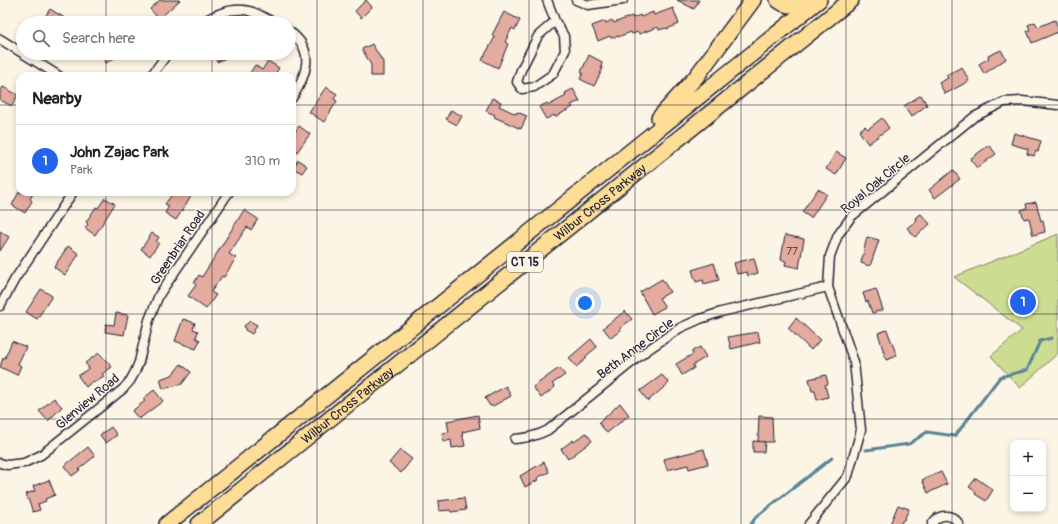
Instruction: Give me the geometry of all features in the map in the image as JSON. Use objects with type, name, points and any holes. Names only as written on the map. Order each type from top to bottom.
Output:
[{"type":"highway","points":[[608,170],[627,145],[661,116],[684,91],[753,0]]},
{"type":"highway","points":[[778,0],[783,4],[791,6],[808,0]]},
{"type":"highway","name":"Wilbur Cross Parkway","points":[[167,524],[819,0]]},
{"type":"highway","name":"Wilbur Cross Parkway","points":[[199,524],[851,0]]},
{"type":"street","points":[[548,0],[555,21],[564,36],[565,51],[553,74],[534,87],[522,89],[517,82],[521,70],[538,36],[555,21]]},
{"type":"street","points":[[576,0],[588,6],[623,0]]},
{"type":"street","points":[[214,16],[227,11],[241,10],[254,12],[262,16]]},
{"type":"street","points":[[296,36],[302,44],[306,54],[307,66],[304,77],[296,91]]},
{"type":"street","points":[[0,39],[16,49]]},
{"type":"street","points":[[33,60],[53,72]]},
{"type":"street","points":[[154,72],[163,60]]},
{"type":"street","name":"Royal Oak Circle","points":[[809,524],[848,476],[861,430],[854,362],[828,288],[830,256],[838,235],[850,217],[974,117],[1004,102],[1022,101],[1058,105]]},
{"type":"street","points":[[0,306],[15,279],[70,196]]},
{"type":"street","name":"Greenbriar Road","points":[[159,295],[226,196]]},
{"type":"street","name":"Beth Anne Circle","points":[[515,439],[538,435],[548,430],[646,352],[680,328],[721,312],[828,288]]},
{"type":"street","name":"Glenview Road","points":[[0,463],[7,465],[24,463],[41,455],[130,382],[139,362],[149,320],[159,295]]},
{"type":"street","points":[[932,524],[939,517],[947,516],[955,519],[959,524]]},
{"type":"green space","points":[[1058,234],[1058,353],[1020,388],[991,356],[1022,330],[954,277]]},
{"type":"building","points":[[160,0],[180,0],[162,16],[156,16],[150,9]]},
{"type":"building","points":[[366,0],[372,7],[361,18],[355,11]]},
{"type":"building","points":[[677,0],[699,0],[694,9]]},
{"type":"building","points":[[673,8],[679,24],[667,29],[659,30],[658,27],[639,34],[638,32],[632,34],[631,32],[618,37],[611,38],[610,36],[598,41],[592,26],[612,20],[614,23],[632,16],[633,18],[640,15],[641,17],[653,12],[654,15]]},
{"type":"building","points":[[50,9],[62,16],[46,16]]},
{"type":"building","points":[[504,12],[520,20],[515,30],[512,28],[505,42],[508,44],[498,68],[482,60],[495,37],[492,35]]},
{"type":"building","points":[[1055,20],[1058,32],[1032,43],[1027,31],[1030,30],[1028,25],[1035,22],[1038,27]]},
{"type":"building","points":[[372,44],[383,62],[383,76],[371,76],[371,65],[362,49]]},
{"type":"building","points":[[1001,50],[1006,59],[984,74],[979,64],[989,58],[988,56]]},
{"type":"building","points":[[589,55],[602,62],[601,68],[603,68],[594,86],[580,79],[583,73],[581,72]]},
{"type":"building","points":[[104,60],[111,60],[106,63]]},
{"type":"building","points":[[268,61],[279,68],[276,72],[251,72],[255,65],[262,70]]},
{"type":"building","points":[[962,67],[969,81],[945,94],[939,83],[948,78],[946,75]]},
{"type":"building","points":[[3,87],[16,94],[16,99],[12,106],[0,100],[0,92]]},
{"type":"building","points":[[326,87],[337,94],[334,99],[337,101],[324,122],[309,112]]},
{"type":"building","points":[[573,89],[580,101],[571,105],[573,107],[555,117],[554,115],[546,119],[539,107],[547,103],[549,105],[566,96],[565,93]]},
{"type":"building","points":[[921,95],[927,105],[911,117],[904,106]]},
{"type":"building","points":[[492,98],[501,102],[499,106],[516,114],[517,112],[527,116],[521,129],[494,117],[495,115],[486,111]]},
{"type":"building","points":[[451,110],[462,116],[457,125],[446,119]]},
{"type":"building","points":[[882,118],[889,128],[868,144],[859,131],[865,126],[868,129]]},
{"type":"building","points":[[299,126],[310,134],[297,152],[296,151],[296,130]]},
{"type":"building","points":[[1014,133],[1041,141],[1038,152],[1036,151],[1034,156],[1027,154],[1028,149],[1011,144]]},
{"type":"building","points":[[989,145],[996,154],[977,168],[970,159]]},
{"type":"building","points":[[836,152],[846,158],[836,175],[826,169]]},
{"type":"building","points":[[298,160],[307,166],[302,173],[296,170],[296,163]]},
{"type":"building","points":[[953,170],[960,179],[935,198],[929,190]]},
{"type":"building","points":[[818,189],[827,194],[811,218],[802,212]]},
{"type":"building","points":[[17,196],[32,196],[30,199],[32,201],[25,213],[12,205]]},
{"type":"building","points":[[171,196],[191,196],[176,220],[165,213],[169,206],[165,204]]},
{"type":"building","points":[[105,198],[115,204],[95,235],[85,228],[88,224],[86,222],[96,207],[98,208]]},
{"type":"building","points":[[1036,202],[1041,221],[1043,220],[1045,232],[1033,235],[1029,218],[1024,219],[1021,210],[1027,208],[1026,204]]},
{"type":"building","points":[[244,210],[258,219],[251,230],[247,227],[229,254],[236,258],[224,277],[222,276],[211,292],[216,295],[206,309],[188,296],[196,285],[194,283],[199,275],[202,277]]},
{"type":"building","points":[[921,214],[930,224],[915,237],[907,228],[917,220],[915,218]]},
{"type":"building","points":[[0,231],[9,237],[0,251]]},
{"type":"building","points":[[152,233],[159,237],[156,242],[159,243],[150,256],[141,249]]},
{"type":"building","points":[[785,235],[804,239],[799,268],[785,265],[786,261],[781,260]]},
{"type":"building","points":[[867,237],[879,240],[870,266],[861,263]]},
{"type":"building","points":[[68,246],[79,254],[65,275],[54,267]]},
{"type":"building","points":[[754,258],[758,273],[748,276],[747,272],[737,274],[734,263]]},
{"type":"building","points":[[714,263],[719,280],[704,284],[703,280],[696,282],[692,270]]},
{"type":"building","points":[[662,279],[670,292],[659,298],[665,307],[652,314],[640,292]]},
{"type":"building","points":[[41,289],[52,296],[37,319],[26,312]]},
{"type":"building","points":[[876,289],[883,310],[872,313],[868,301],[866,302],[863,293]]},
{"type":"building","points":[[625,311],[632,319],[620,328],[621,330],[611,338],[603,328]]},
{"type":"building","points":[[116,313],[128,315],[124,335],[105,332],[106,324],[114,325]]},
{"type":"building","points":[[796,318],[820,340],[811,350],[788,328]]},
{"type":"building","points":[[183,319],[195,323],[193,329],[198,331],[196,338],[200,340],[196,349],[175,341]]},
{"type":"building","points":[[250,321],[257,325],[252,334],[245,330],[244,326]]},
{"type":"building","points":[[887,330],[897,356],[886,360],[878,333]]},
{"type":"building","points":[[758,332],[760,342],[731,349],[728,337]]},
{"type":"building","points":[[591,339],[597,347],[576,367],[569,358]]},
{"type":"building","points":[[12,341],[26,347],[18,364],[21,366],[17,375],[0,367]]},
{"type":"building","points":[[700,347],[706,357],[693,365],[694,368],[682,375],[676,364],[693,354],[692,351]]},
{"type":"building","points":[[99,353],[112,367],[102,374],[104,376],[94,382],[93,381],[86,387],[78,376],[89,368],[85,363]]},
{"type":"building","points":[[181,364],[191,372],[182,384],[163,389],[160,379],[172,375]]},
{"type":"building","points":[[559,368],[565,375],[552,384],[555,387],[541,398],[533,387]]},
{"type":"building","points":[[662,375],[669,383],[648,401],[640,391]]},
{"type":"building","points":[[826,375],[828,384],[825,385],[828,397],[817,400],[815,391],[812,391],[809,379]]},
{"type":"building","points":[[506,386],[511,396],[493,406],[490,406],[485,398]]},
{"type":"building","points":[[154,390],[163,401],[139,419],[132,411],[145,401],[143,399]]},
{"type":"building","points":[[54,398],[62,407],[48,421],[39,411]]},
{"type":"building","points":[[620,403],[629,415],[607,433],[599,423]]},
{"type":"building","points":[[478,415],[480,428],[462,432],[465,446],[452,448],[451,440],[443,442],[442,433],[449,432],[447,421]]},
{"type":"building","points":[[759,416],[772,417],[773,442],[758,442]]},
{"type":"building","points":[[111,427],[117,435],[106,443],[100,435]]},
{"type":"building","points":[[586,433],[592,441],[568,459],[561,449]]},
{"type":"building","points":[[753,441],[765,442],[764,452],[753,452]]},
{"type":"building","points":[[88,447],[95,456],[72,476],[64,466]]},
{"type":"building","points":[[704,449],[708,464],[689,469],[688,465],[667,470],[664,459]]},
{"type":"building","points":[[400,450],[412,459],[401,473],[389,463]]},
{"type":"building","points":[[544,462],[549,472],[537,478],[538,480],[525,487],[520,476]]},
{"type":"building","points":[[941,472],[947,484],[928,493],[922,480]]},
{"type":"building","points":[[976,478],[993,490],[986,501],[975,494],[976,492],[969,487]]},
{"type":"building","points":[[49,480],[55,495],[38,504],[40,510],[33,512],[26,494],[35,491],[33,486]]},
{"type":"building","points":[[464,498],[466,510],[451,512],[450,510],[439,511],[438,501]]},
{"type":"building","points":[[898,505],[909,509],[901,524],[890,524]]},
{"type":"waterway","points":[[866,450],[909,444],[927,432],[955,436],[1000,377],[1027,370],[1040,341],[1052,338]]},
{"type":"waterway","points":[[751,524],[756,517],[832,458]]},
{"type":"place","name":"John Zajac Park","points":[[1023,302]]}]
